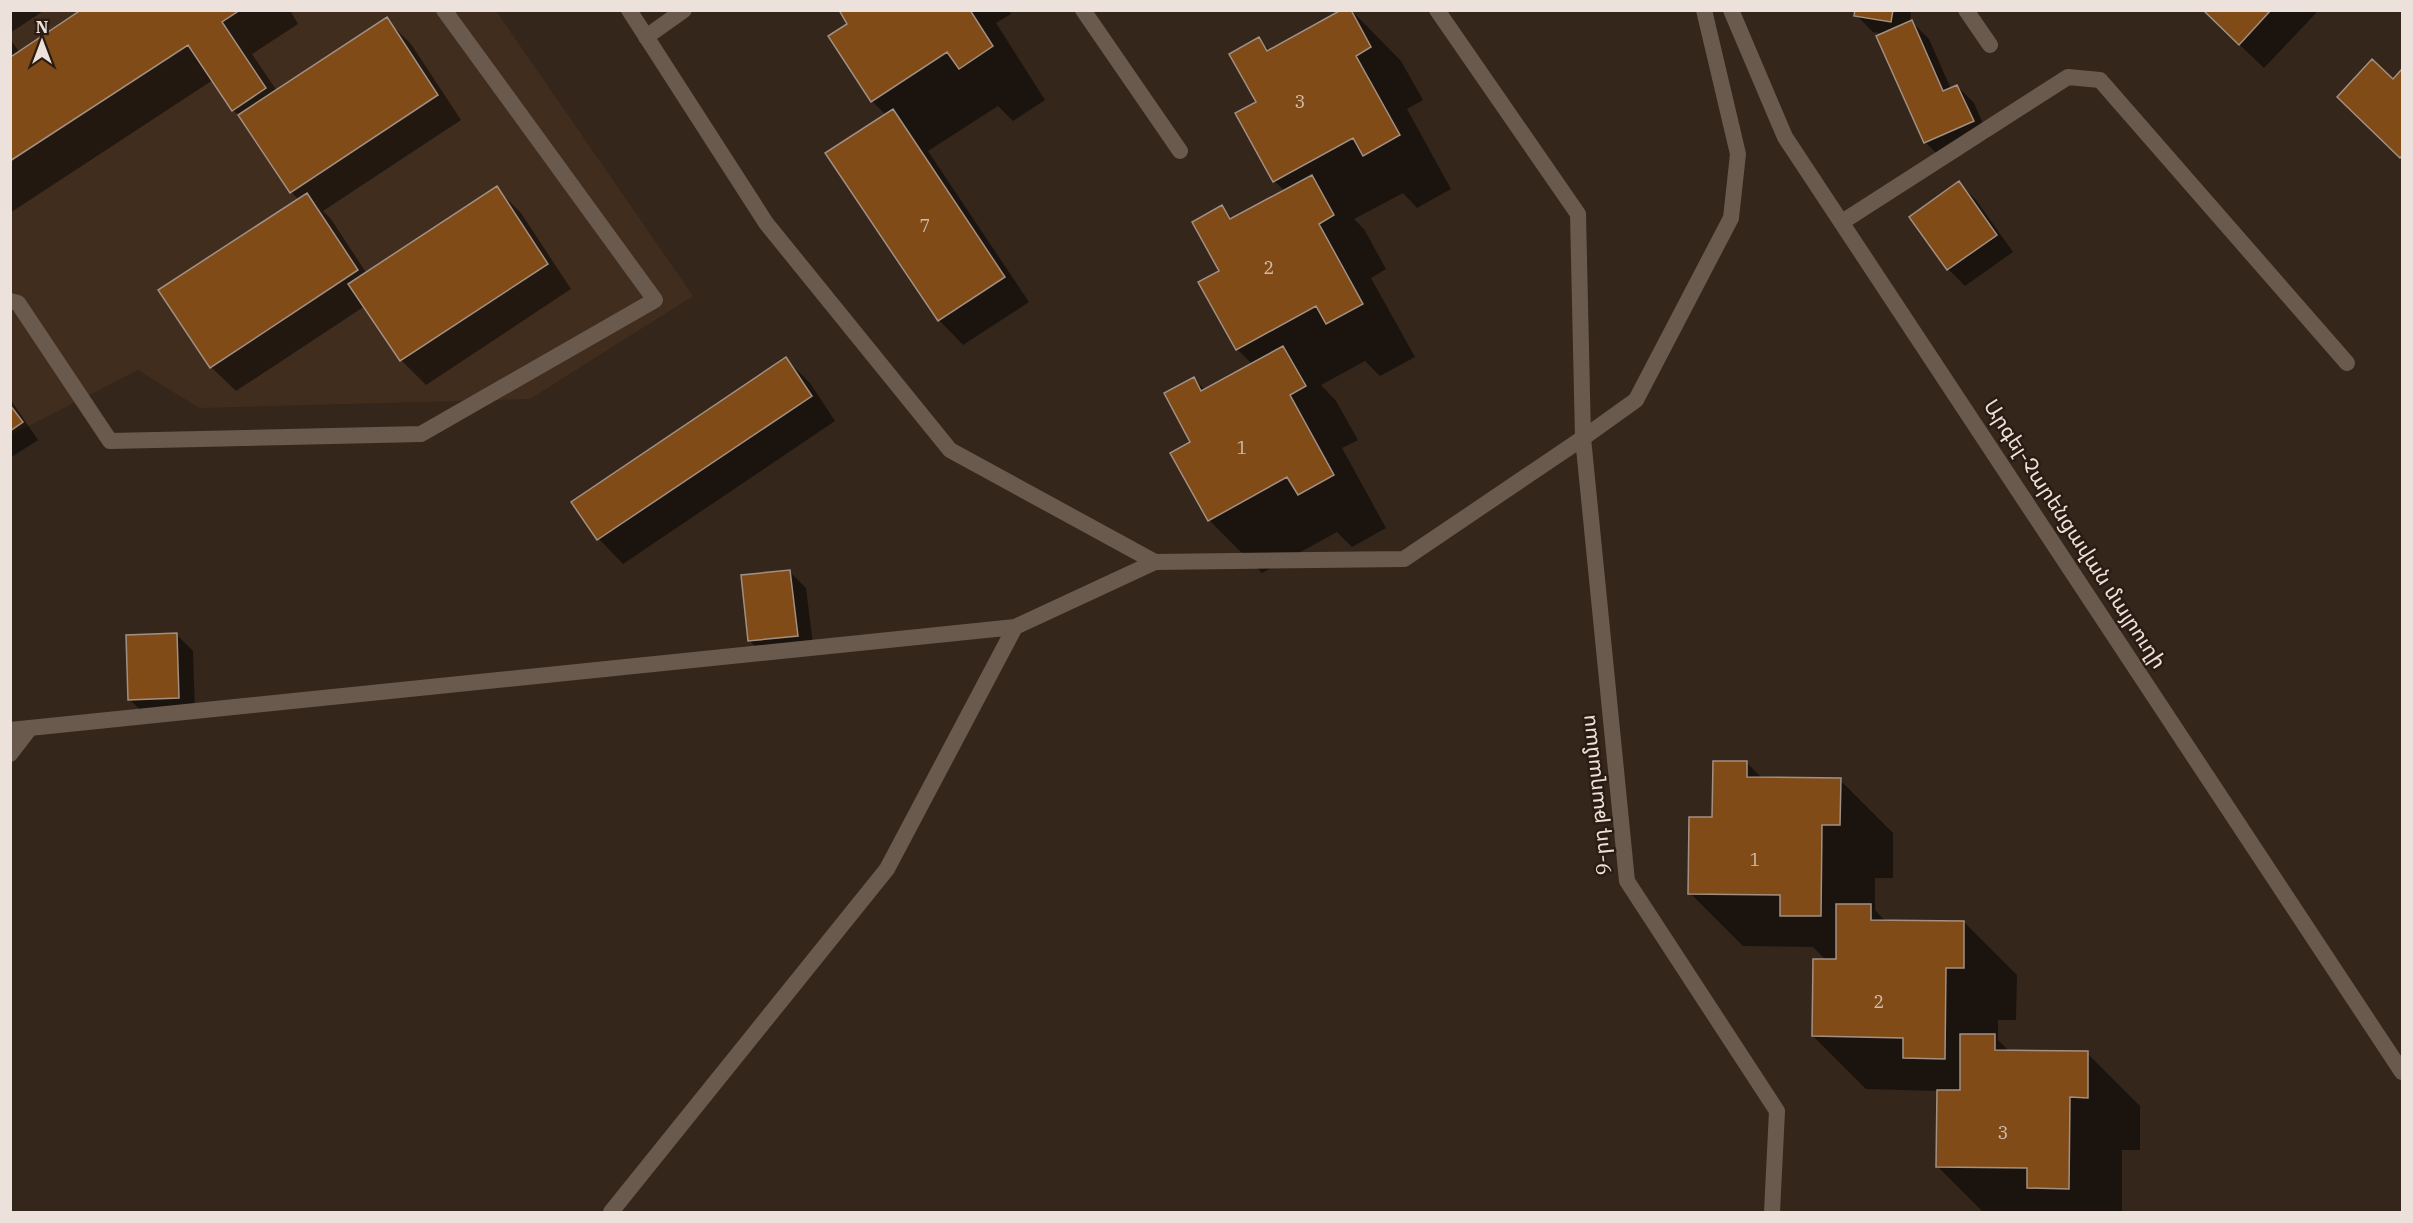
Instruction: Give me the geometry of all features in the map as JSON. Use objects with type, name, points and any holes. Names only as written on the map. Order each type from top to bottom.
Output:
[{"type":"street","points":[[10,302],[18,303],[110,441],[421,434],[655,300],[444,10]]},
{"type":"street","points":[[628,10],[766,223],[950,450],[1155,562]]},
{"type":"street","points":[[646,37],[684,10]]},
{"type":"street","points":[[1083,10],[1180,151]]},
{"type":"street","name":"9-րդ թաղամաս","points":[[1437,10],[1578,214],[1583,438],[1627,881],[1777,1112],[1772,1212]]},
{"type":"street","points":[[10,730],[1015,627],[1155,562],[1404,559],[1636,400],[1731,218],[1738,154],[1704,10]]},
{"type":"street","name":"Արգել-Չարենցավան մայրուղի","points":[[1731,10],[1785,137],[2403,1072]]},
{"type":"street","points":[[1966,10],[1990,45]]},
{"type":"street","points":[[1842,222],[2068,77],[2100,80],[2347,363]]},
{"type":"street","points":[[611,1212],[887,869],[1015,627]]},
{"type":"street","points":[[10,754],[30,728]]},
{"type":"shaded area","points":[[11,11],[496,11],[693,296],[530,399],[199,408],[138,370],[11,435]]},
{"type":"building","points":[[81,10],[240,10],[222,22],[266,88],[232,111],[188,45],[10,161],[10,53],[12,56]]},
{"type":"building","points":[[839,10],[970,10],[993,46],[959,69],[947,52],[871,102],[828,36],[847,24]]},
{"type":"building","points":[[1341,10],[1351,10],[1371,47],[1356,56],[1400,135],[1363,156],[1353,138],[1273,182],[1235,113],[1256,102],[1229,54],[1259,37],[1267,51]]},
{"type":"building","points":[[1855,10],[1893,10],[1891,22],[1854,16]]},
{"type":"building","points":[[2203,10],[2271,10],[2239,45]]},
{"type":"building","points":[[387,17],[438,95],[290,193],[238,115]]},
{"type":"building","points":[[1912,20],[1943,91],[1957,85],[1974,121],[1924,143],[1876,36]]},
{"type":"building","points":[[2372,59],[2393,79],[2402,69],[2402,156],[2400,158],[2337,97]]},
{"type":"building","points":[[893,109],[1005,277],[938,321],[825,153]]},
{"type":"building","points":[[1312,175],[1334,215],[1319,224],[1363,304],[1326,324],[1316,306],[1236,350],[1198,282],[1219,271],[1192,222],[1222,205],[1230,219]]},
{"type":"building","points":[[1959,181],[1997,235],[1947,270],[1909,217]]},
{"type":"building","points":[[497,186],[548,264],[400,361],[348,284]]},
{"type":"building","points":[[307,193],[358,270],[210,368],[158,290]]},
{"type":"building","points":[[1283,346],[1306,386],[1290,395],[1334,475],[1298,495],[1287,477],[1208,521],[1170,453],[1190,442],[1164,393],[1194,377],[1201,391]]},
{"type":"building","points":[[786,357],[812,396],[597,540],[571,502]]},
{"type":"building","points":[[10,405],[23,422],[10,431]]},
{"type":"building","points":[[790,570],[798,636],[748,641],[741,575]]},
{"type":"building","points":[[177,633],[179,698],[128,700],[126,635]]},
{"type":"building","points":[[1713,761],[1747,761],[1747,777],[1841,778],[1840,825],[1822,825],[1821,916],[1780,916],[1780,895],[1688,894],[1689,817],[1712,817]]},
{"type":"building","points":[[1836,904],[1871,904],[1871,920],[1964,921],[1964,968],[1946,968],[1945,1059],[1903,1058],[1903,1038],[1812,1036],[1813,959],[1836,959]]},
{"type":"building","points":[[1960,1034],[1995,1034],[1995,1050],[2088,1051],[2088,1098],[2070,1097],[2069,1189],[2027,1188],[2027,1168],[1936,1167],[1937,1090],[1960,1090]]}]
